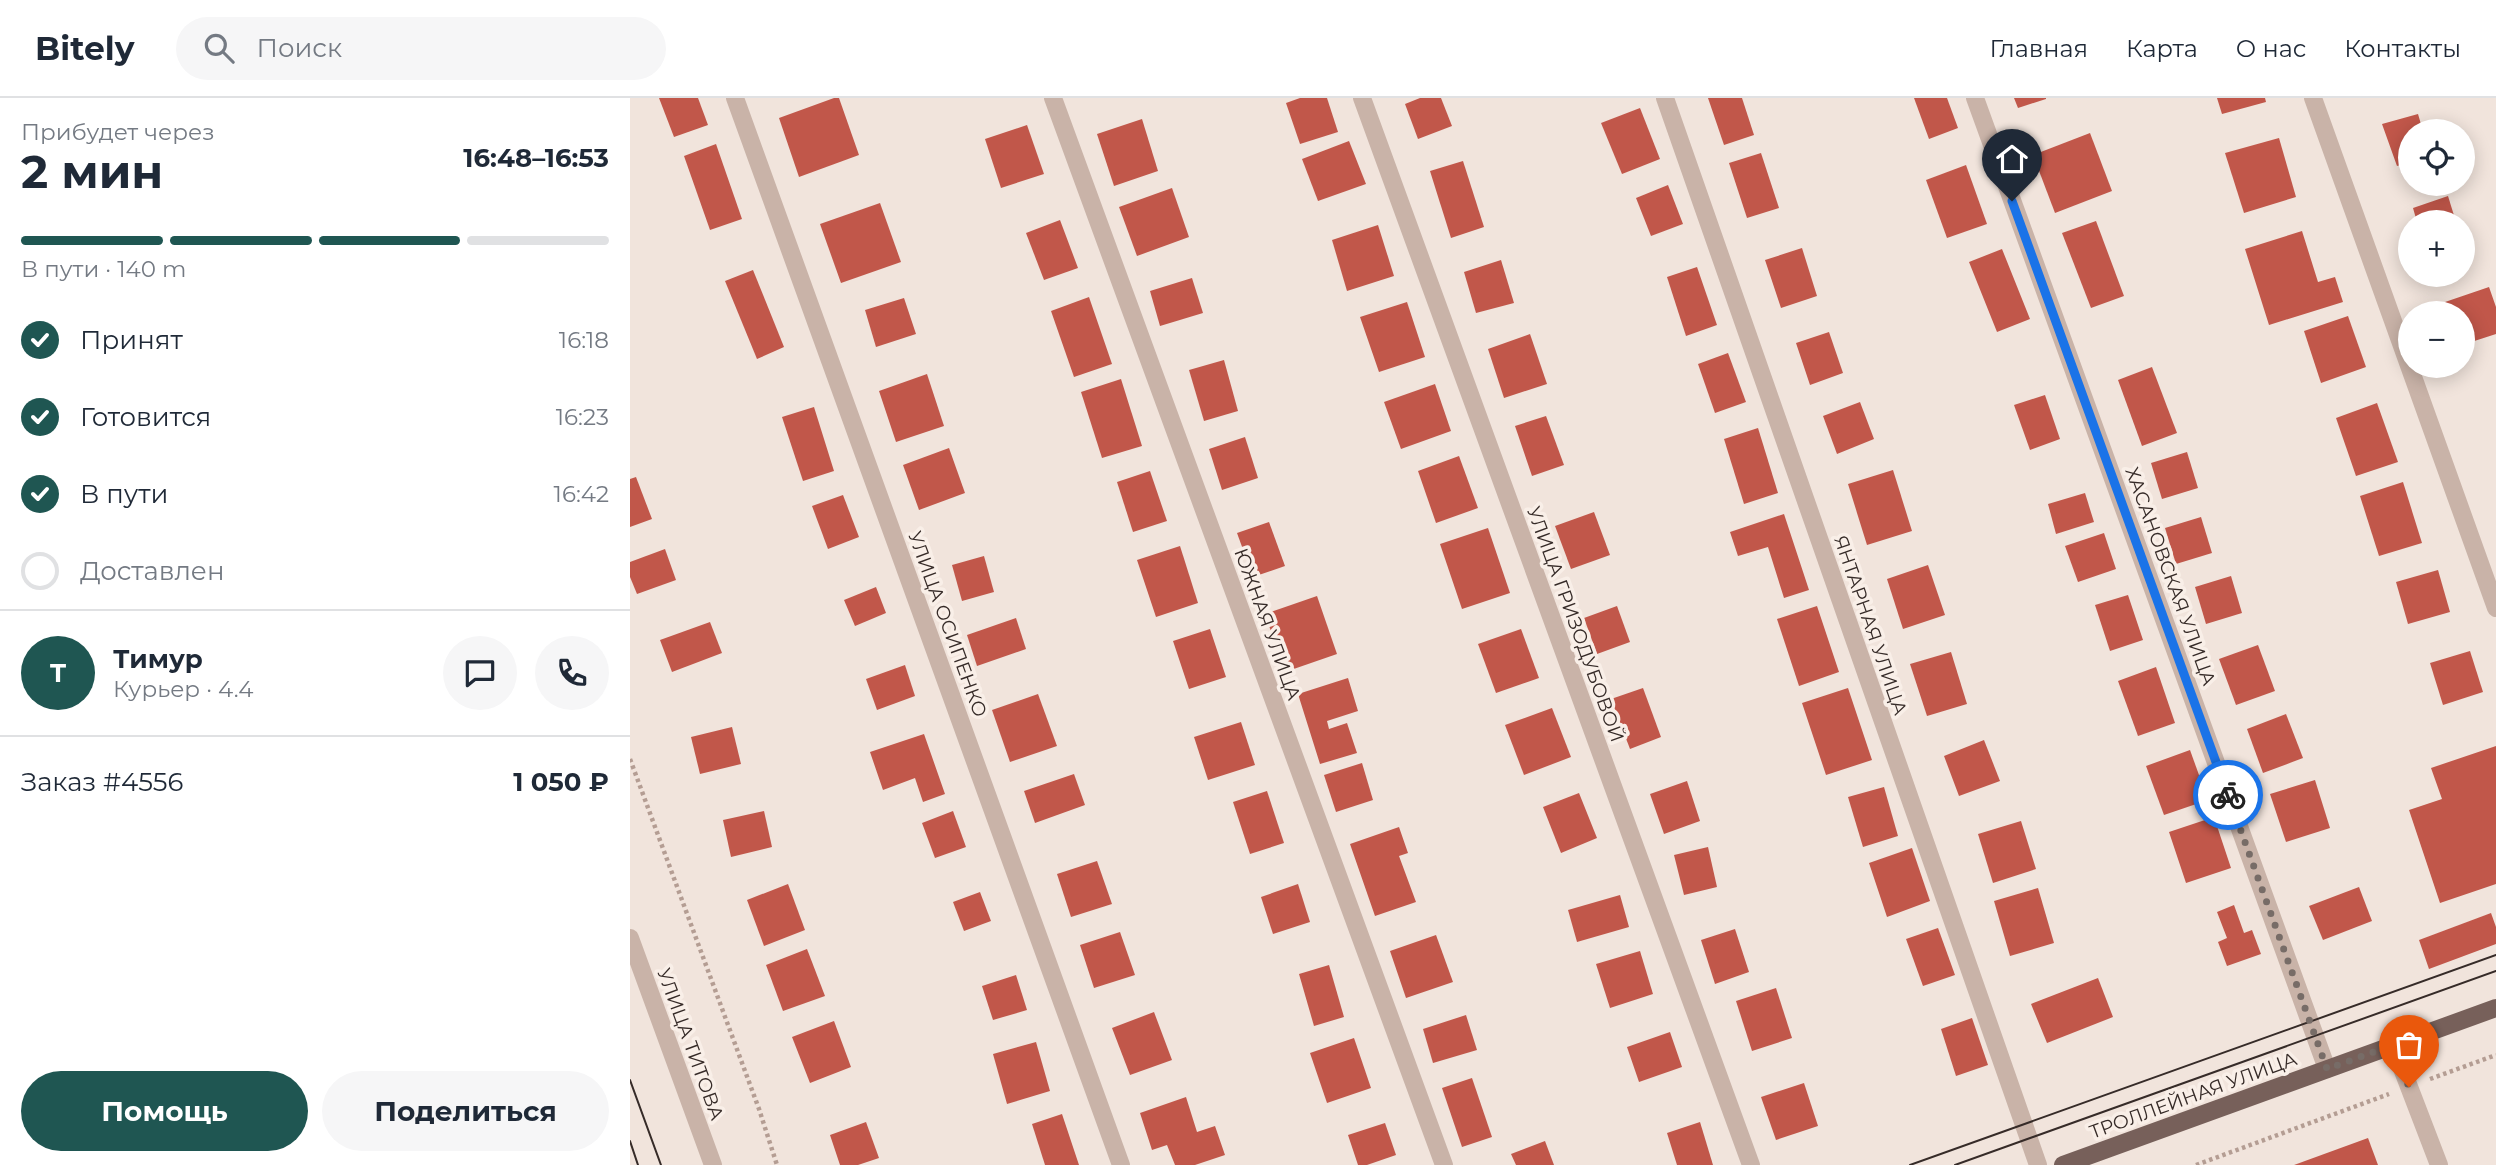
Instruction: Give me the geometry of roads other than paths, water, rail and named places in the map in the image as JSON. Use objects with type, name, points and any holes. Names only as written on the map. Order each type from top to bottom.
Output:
[{"type":"main road","name":"ТРОЛЛЕЙНАЯ УЛИЦА","points":[[2063,1165],[2496,1007]]},
{"type":"street","name":"УЛИЦА ОСИПЕНКО","points":[[735,98],[1121,1165]]},
{"type":"street","name":"ЮЖНАЯ УЛИЦА","points":[[1053,98],[1444,1165]]},
{"type":"street","name":"УЛИЦА ГРИЗОДУБОВОЙ","points":[[1362,98],[1751,1165]]},
{"type":"street","name":"ЯНТАРНАЯ УЛИЦА","points":[[1665,98],[2038,1165]]},
{"type":"street","name":"ХАСАНОВСКАЯ УЛИЦА","points":[[1975,98],[2327,1069]]},
{"type":"street","points":[[2313,98],[2496,608]]},
{"type":"street","name":"УЛИЦА ТИТОВА","points":[[630,938],[713,1165]]},
{"type":"street","points":[[2393,1045],[2439,1165]]},
{"type":"tram line","points":[[1910,1165],[2496,955]]},
{"type":"tram line","points":[[1955,1165],[2496,971]]},
{"type":"tram line","points":[[630,1080],[661,1165]]},
{"type":"tram line","points":[[630,1141],[638,1165]]}]
